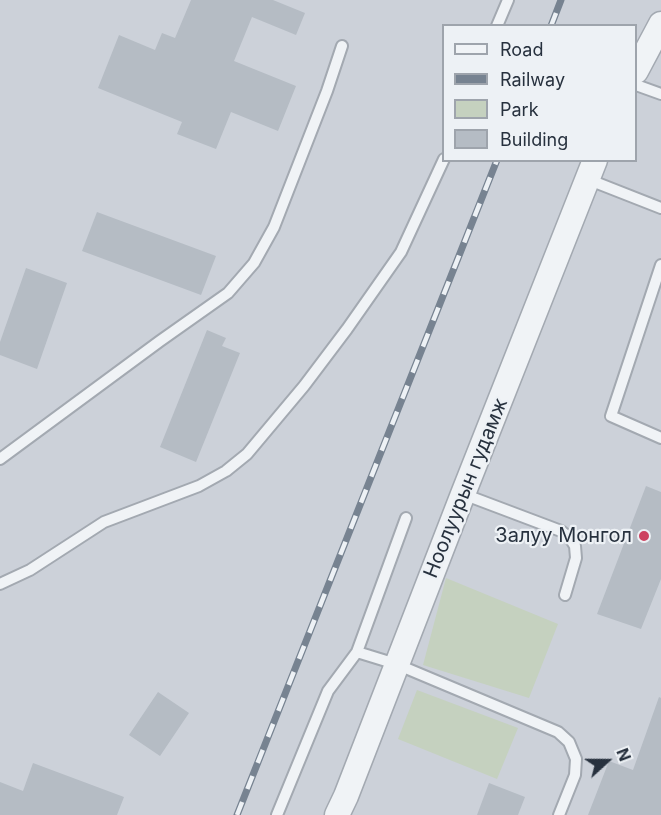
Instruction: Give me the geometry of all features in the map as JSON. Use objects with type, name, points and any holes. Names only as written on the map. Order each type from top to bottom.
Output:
[{"type":"street","points":[[637,69],[661,24]]},
{"type":"street","name":"Ноолуурын гудамж","points":[[337,815],[592,166]]},
{"type":"lane","points":[[498,24],[508,0]]},
{"type":"lane","points":[[0,459],[160,340],[228,293],[254,264],[274,227],[342,46]]},
{"type":"lane","points":[[637,84],[661,94]]},
{"type":"lane","points":[[0,584],[30,570],[104,522],[199,486],[226,471],[247,454],[319,367],[401,252],[443,162]]},
{"type":"lane","points":[[592,166],[661,208]]},
{"type":"lane","points":[[661,265],[611,416],[661,438]]},
{"type":"lane","points":[[463,494],[561,531],[570,538],[575,546],[576,558],[565,595]]},
{"type":"lane","points":[[277,815],[327,691],[357,652],[406,518]]},
{"type":"lane","points":[[357,652],[396,664],[558,732],[569,742],[576,759],[575,775],[559,815]]},
{"type":"shaded area","points":[[0,0],[661,0],[661,815],[0,815]]},
{"type":"green space","points":[[446,578],[558,624],[529,698],[423,665]]},
{"type":"green space","points":[[417,690],[518,728],[497,779],[398,739]]},
{"type":"building","points":[[191,0],[273,0],[305,13],[296,35],[252,17],[234,61],[296,86],[278,131],[231,112],[216,149],[177,134],[182,122],[98,88],[119,35],[155,50],[162,33],[175,38]]},
{"type":"building","points":[[97,212],[216,256],[201,295],[82,251]]},
{"type":"building","points":[[26,268],[67,283],[37,369],[0,355],[0,342]]},
{"type":"building","points":[[207,330],[226,338],[222,346],[240,353],[196,462],[160,447]]},
{"type":"building","name":"Залуу Монгол","points":[[646,486],[661,492],[661,579],[641,629],[597,614]]},
{"type":"building","points":[[158,692],[189,713],[160,756],[129,735]]},
{"type":"building","points":[[659,697],[661,698],[661,815],[588,815],[609,761],[633,770]]},
{"type":"building","points":[[33,763],[124,797],[117,815],[0,815],[0,782],[23,791]]},
{"type":"building","points":[[489,783],[525,797],[518,815],[477,815]]},
{"type":"railway","points":[[552,24],[561,0]]},
{"type":"railway","points":[[237,815],[496,162]]},
{"type":"place","name":"Залуу Монгол","points":[[644,536]]}]
